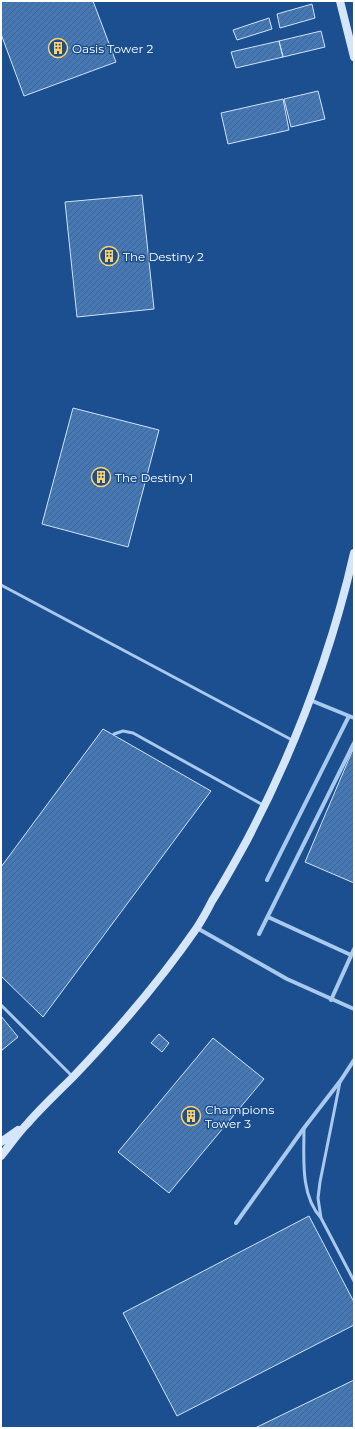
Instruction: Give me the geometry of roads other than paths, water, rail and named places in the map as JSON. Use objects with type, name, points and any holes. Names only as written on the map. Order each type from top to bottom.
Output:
[{"type":"main road","points":[[340,1],[354,57]]},
{"type":"main road","points":[[1,1156],[27,1124],[73,1077],[116,1029],[197,928],[265,806],[294,741],[330,642],[347,584],[354,553]]},
{"type":"main road","points":[[1,1142],[27,1124]]},
{"type":"street","points":[[310,700],[354,718]]},
{"type":"street","points":[[267,880],[349,716]]},
{"type":"street","points":[[260,934],[354,743]]},
{"type":"street","points":[[268,917],[351,955]]},
{"type":"street","points":[[197,928],[287,978],[331,1000],[354,1009]]},
{"type":"street","points":[[331,1000],[354,949]]},
{"type":"street","points":[[236,1223],[354,1060]]},
{"type":"lane","points":[[1,585],[294,741]]},
{"type":"lane","points":[[114,734],[123,731],[133,733],[265,806]]},
{"type":"lane","points":[[1,1005],[73,1077]]},
{"type":"lane","points":[[321,1218],[318,1198],[320,1182],[341,1080]]},
{"type":"lane","points":[[304,1128],[306,1182],[314,1211],[321,1218],[354,1281]]},
{"type":"place","name":"Oasis Tower 2","points":[[58,48]]},
{"type":"place","name":"The Destiny 2","points":[[109,256]]},
{"type":"place","name":"The Destiny 1","points":[[101,477]]},
{"type":"place","name":"Champions Tower 3","points":[[191,1116]]}]
